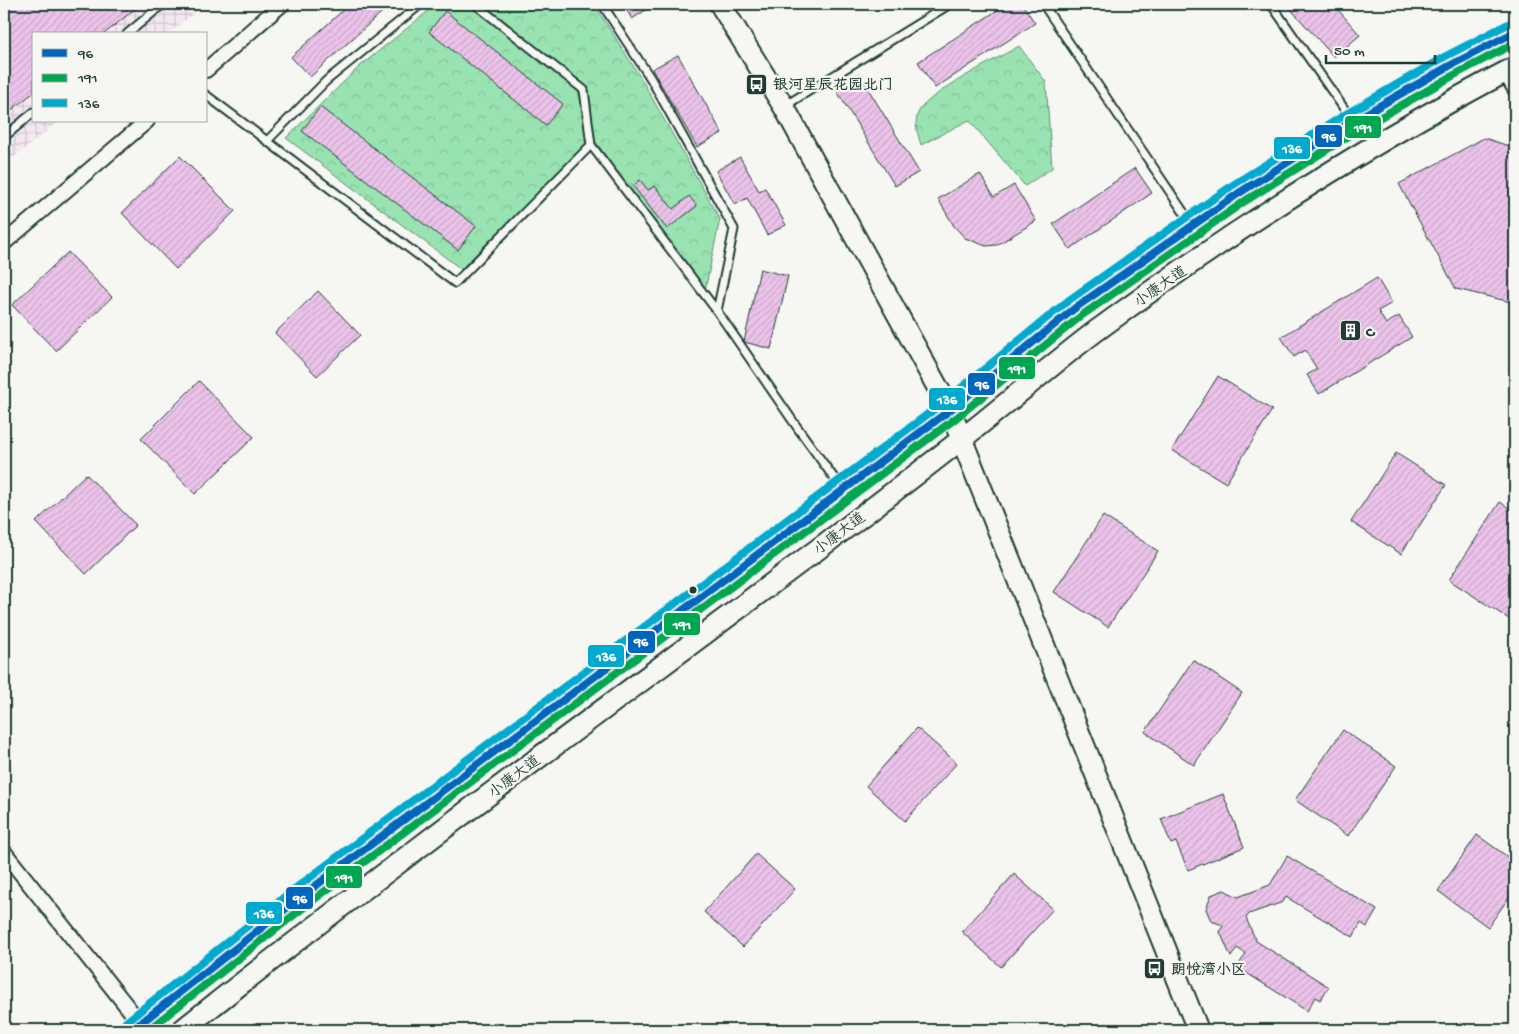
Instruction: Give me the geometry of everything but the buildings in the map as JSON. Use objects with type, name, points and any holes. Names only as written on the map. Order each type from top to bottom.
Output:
[{"type":"main road","points":[[720,4],[784,107],[950,410],[1198,1030]]},
{"type":"main road","name":"小康大道","points":[[140,1028],[298,899],[844,491],[950,410],[1075,308],[1239,193],[1353,122],[1451,65],[1515,32]]},
{"type":"main road","name":"小康大道","points":[[182,1030],[317,924],[962,440],[1094,333],[1256,218],[1372,147],[1466,92],[1510,69]]},
{"type":"street","points":[[208,68],[282,4]]},
{"type":"street","points":[[1510,69],[1515,89]]},
{"type":"street","points":[[4,243],[146,122]]},
{"type":"street","points":[[4,852],[140,1028]]},
{"type":"lane","points":[[129,32],[163,4]]},
{"type":"lane","points":[[267,141],[326,81],[421,4]]},
{"type":"lane","points":[[475,4],[584,90],[591,145],[717,310],[797,427],[844,491]]},
{"type":"lane","points":[[602,4],[651,79],[734,229],[717,310]]},
{"type":"lane","points":[[784,107],[950,4]]},
{"type":"lane","points":[[1043,4],[1192,225]]},
{"type":"lane","points":[[1271,4],[1353,122]]},
{"type":"lane","points":[[208,97],[455,283],[591,145]]},
{"type":"lane","points":[[4,137],[32,114]]},
{"type":"shaded area","points":[[4,4],[205,4],[170,32],[32,32],[32,122],[58,122],[4,165]]},
{"type":"green space","points":[[437,4],[594,4],[642,80],[720,219],[704,295],[593,138],[461,269],[286,138],[359,67]]},
{"type":"green space","points":[[1019,46],[1046,82],[1052,168],[1025,186],[969,120],[921,145],[916,124],[919,111],[936,95],[965,76]]},
{"type":"transit line","name":"136","points":[[126,1022],[292,891],[944,402],[1069,300],[1233,185],[1348,113],[1446,56],[1510,23]]},
{"type":"transit line","name":"96","points":[[132,1030],[298,899],[950,410],[1075,308],[1239,193],[1353,121],[1451,65],[1515,32]]},
{"type":"transit line","name":"191","points":[[148,1030],[304,907],[956,418],[1081,316],[1245,201],[1358,130],[1515,43]]},
{"type":"place","name":"银河星辰花园北门","points":[[757,84]]},
{"type":"place","name":"C","points":[[1350,331]]},
{"type":"place","name":"朗悦湾小区","points":[[1155,969]]}]
